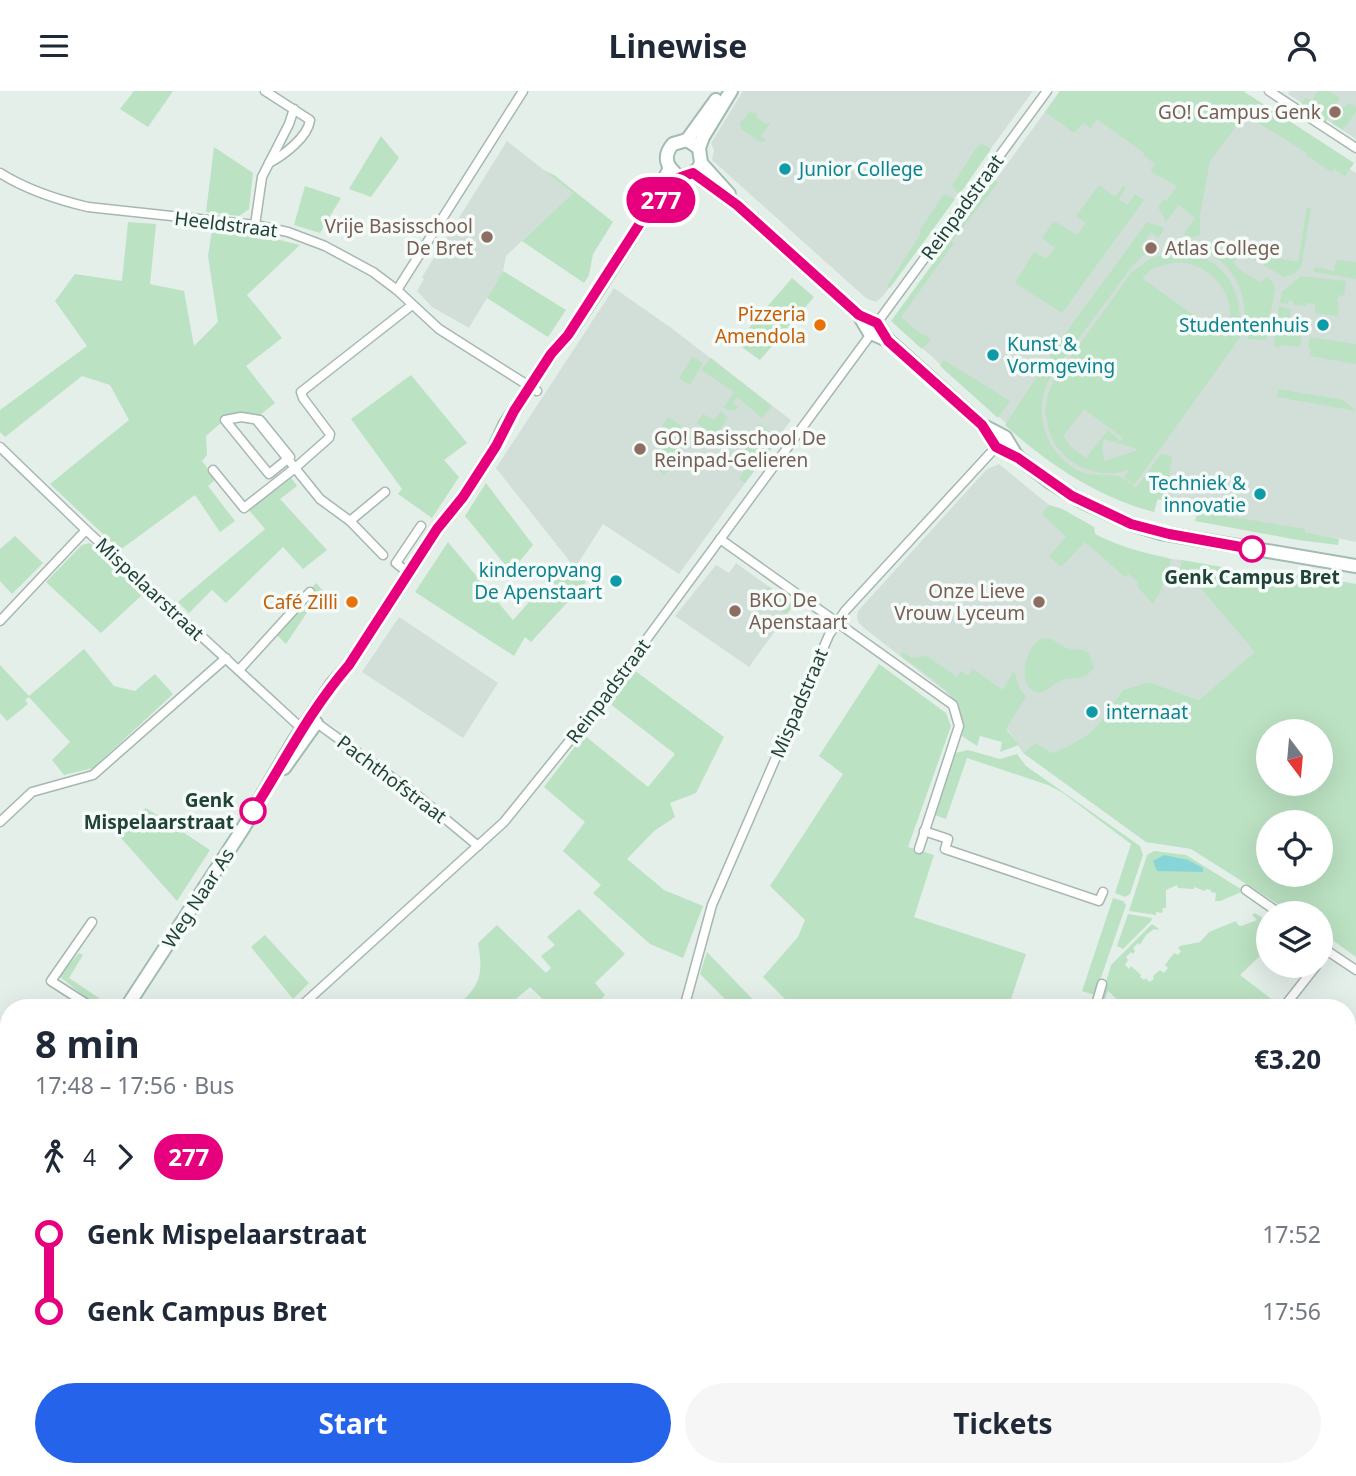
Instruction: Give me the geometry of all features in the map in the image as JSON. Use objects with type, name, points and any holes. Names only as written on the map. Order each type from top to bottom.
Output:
[{"type":"main road","name":"Weg Naar As","points":[[132,999],[333,683],[349,665],[408,573],[496,446],[512,429],[533,389],[559,358],[568,335],[644,217],[670,168],[666,156],[668,149],[673,143],[687,140],[722,91]]},
{"type":"main road","points":[[692,170],[705,133],[731,91]]},
{"type":"main road","points":[[687,140],[699,148]]},
{"type":"main road","points":[[670,168],[692,170],[737,205],[999,443],[1072,496],[1131,524],[1182,537],[1356,566]]},
{"type":"main road","name":"Weg Naar As","points":[[644,217],[692,170]]},
{"type":"main road","name":"Weg Naar As","points":[[269,787],[295,755],[339,688],[349,665]]},
{"type":"street","points":[[265,91],[310,120],[309,128],[278,159],[268,164]]},
{"type":"street","points":[[397,290],[523,91]]},
{"type":"street","name":"Reinpadstraat","points":[[309,999],[504,822],[566,748],[1047,91]]},
{"type":"street","points":[[1269,91],[1356,148]]},
{"type":"street","points":[[255,225],[259,188],[289,124],[293,109]]},
{"type":"street","name":"Heeldstraat","points":[[0,173],[14,182],[61,201],[88,207],[255,225],[288,232],[326,246],[373,272],[439,329],[533,389]]},
{"type":"street","points":[[213,470],[244,508],[295,468],[329,438],[330,434],[303,398],[301,391],[412,305]]},
{"type":"street","points":[[241,417],[260,419],[290,457],[288,458],[269,474],[225,420],[241,417]]},
{"type":"street","points":[[258,422],[320,499],[350,521],[383,555]]},
{"type":"street","points":[[231,423],[278,481]]},
{"type":"street","name":"Mispadstraat","points":[[686,999],[712,905],[826,640],[837,621],[999,443]]},
{"type":"street","name":"Mispelaarstraat","points":[[0,447],[86,530],[303,729]]},
{"type":"street","points":[[350,521],[385,492]]},
{"type":"street","points":[[408,573],[396,563],[421,526]]},
{"type":"street","points":[[0,621],[86,530]]},
{"type":"street","points":[[720,539],[953,705],[959,726],[955,743],[919,849]]},
{"type":"street","points":[[239,670],[310,592]]},
{"type":"street","points":[[0,822],[32,792],[93,775],[226,658]]},
{"type":"street","name":"Pachthofstraat","points":[[303,729],[316,723],[419,797],[478,846]]},
{"type":"street","points":[[924,831],[948,839],[945,849],[1099,901],[1103,892]]},
{"type":"street","points":[[1246,890],[1262,901]]},
{"type":"street","points":[[79,999],[51,981],[92,922]]},
{"type":"street","points":[[1333,955],[1356,970]]},
{"type":"street","points":[[1290,999],[1307,978]]},
{"type":"street","points":[[1098,999],[1102,984]]},
{"type":"shaded area","points":[[743,91],[1033,91],[876,302],[867,299],[712,160],[714,150],[711,143]]},
{"type":"shaded area","name":"Atlas College","points":[[1060,91],[1232,91],[1356,173],[1356,542],[1213,514],[1213,511],[1197,514],[1170,509],[1172,502],[1158,499],[1154,512],[1035,449],[893,322]]},
{"type":"shaded area","name":"GO! Campus Genk","points":[[1290,91],[1356,91],[1356,139],[1288,94]]},
{"type":"shaded area","name":"Vrije Basisschool De Bret","points":[[507,141],[573,193],[506,256],[503,271],[469,328],[432,307],[417,291],[424,279],[422,277]]},
{"type":"shaded area","name":"GO! Basisschool De Reinpad-Gelieren","points":[[614,288],[670,327],[791,420],[679,574],[603,524],[575,568],[496,468]]},
{"type":"shaded area","name":"Onze Lieve Vrouw Lyceum","points":[[999,464],[1049,505],[1062,509],[1094,527],[1097,544],[1159,592],[1172,559],[1182,560],[1179,572],[1191,577],[1256,652],[1199,700],[1149,682],[1122,690],[1104,721],[1074,744],[1053,753],[1035,743],[1023,753],[1009,731],[969,703],[951,696],[864,628],[857,617],[858,611],[987,469]]},
{"type":"shaded area","name":"BKO De Apenstaart","points":[[736,563],[794,605],[749,667],[675,616],[716,565],[729,573]]},
{"type":"shaded area","points":[[399,617],[498,683],[463,738],[362,672]]},
{"type":"green space","points":[[134,91],[173,91],[148,127],[120,109]]},
{"type":"green space","points":[[1060,91],[1243,91],[1354,163],[1345,176],[1334,169],[1331,172],[1306,155],[1307,153],[1245,115],[1210,161],[1200,215],[1200,235],[1183,235],[1195,218],[1179,205],[1181,202],[1166,222],[1158,207],[1177,186],[1150,171],[1155,164],[1143,155],[1144,153],[1097,119],[1091,128],[1083,123],[1074,133],[1045,112]]},
{"type":"green space","points":[[1318,91],[1329,91],[1340,98],[1325,123],[1300,107],[1305,98],[1312,100]]},
{"type":"green space","points":[[1349,103],[1356,107],[1356,112],[1343,130],[1332,123]]},
{"type":"green space","points":[[750,112],[757,114],[756,117],[766,124],[771,122],[761,136],[766,140],[760,142],[741,129],[740,123]]},
{"type":"green space","points":[[381,136],[399,158],[371,197],[349,189]]},
{"type":"green space","points":[[982,144],[991,149],[959,195],[952,186],[976,148]]},
{"type":"green space","points":[[214,147],[253,173],[249,209],[239,216],[206,212]]},
{"type":"green space","points":[[543,170],[554,175],[613,222],[593,254],[589,275],[584,283],[522,241],[573,193]]},
{"type":"green space","points":[[994,180],[998,183],[952,241],[954,243],[901,317],[931,339],[922,349],[891,321]]},
{"type":"green space","points":[[1099,185],[1115,197],[1123,186],[1126,188],[1119,199],[1127,205],[1135,194],[1144,200],[1062,313],[1015,283],[1034,252],[1046,259],[1055,248],[1042,238],[1054,221],[1077,235],[1086,223],[1076,216]]},
{"type":"green space","points":[[305,186],[341,198],[320,233],[294,225]]},
{"type":"green space","points":[[944,194],[955,199],[890,288],[887,286]]},
{"type":"green space","points":[[1307,207],[1311,208],[1301,267],[1294,274],[1284,277],[1251,258],[1249,251],[1298,262]]},
{"type":"green space","points":[[128,222],[156,224],[150,284],[184,291],[194,346],[218,322],[208,256],[212,230],[251,233],[300,245],[247,295],[282,338],[246,366],[275,403],[255,419],[224,420],[206,436],[207,455],[202,461],[216,479],[208,486],[235,521],[220,532],[195,495],[120,550],[50,484],[129,420],[110,385],[82,376],[5,437],[0,432],[0,410],[87,346],[55,301],[75,274],[122,281]]},
{"type":"green space","points":[[1147,222],[1165,228],[1158,238],[1151,232],[1140,248],[1147,252],[1133,265],[1056,368],[1045,390],[1042,415],[1046,434],[1055,451],[1068,464],[1082,472],[1120,477],[1136,488],[1161,454],[1172,456],[1166,501],[1157,499],[1154,512],[1113,498],[1074,477],[1038,453],[1005,425],[1062,338]]},
{"type":"green space","points":[[1202,241],[1237,259],[1233,262],[1259,282],[1267,277],[1272,281],[1275,288],[1266,340],[1247,339],[1252,332],[1245,326],[1242,295],[1228,268],[1205,252],[1185,247],[1187,243]]},
{"type":"green space","points":[[1177,251],[1205,258],[1216,266],[1233,286],[1237,298],[1239,327],[1244,332],[1134,485],[1124,477],[1129,470],[1100,473],[1080,467],[1068,459],[1056,446],[1045,412],[1054,380],[1131,273],[1151,258]],"holes":[[[1175,262],[1202,269],[1213,276],[1221,286],[1230,310],[1225,338],[1142,278],[1153,268]],[[1084,409],[1123,438],[1120,441],[1108,430],[1086,458],[1072,448],[1063,436]],[[1104,439],[1138,450],[1104,461]]]},
{"type":"green space","points":[[1336,260],[1356,262],[1356,279],[1314,272],[1315,267],[1334,271]]},
{"type":"green space","points":[[503,271],[566,310],[548,337],[487,298]]},
{"type":"green space","points":[[1301,276],[1346,281],[1344,296],[1339,295],[1337,301],[1338,316],[1315,313],[1315,304],[1293,305],[1293,301],[1289,300],[1288,304],[1280,303],[1282,292]]},
{"type":"green space","points":[[792,278],[814,297],[760,360],[736,343]]},
{"type":"green space","points":[[1279,306],[1291,309],[1288,332],[1302,334],[1300,347],[1281,345],[1277,348],[1274,345]]},
{"type":"green space","points":[[1310,337],[1356,344],[1356,364],[1310,356]]},
{"type":"green space","points":[[692,357],[703,363],[690,385],[679,378]]},
{"type":"green space","points":[[711,358],[772,406],[762,418],[737,397],[733,403],[738,407],[727,410],[724,407],[734,392],[701,370]]},
{"type":"green space","points":[[944,360],[1010,401],[998,418],[940,366]]},
{"type":"green space","points":[[411,375],[467,443],[444,460],[459,477],[432,518],[398,494],[402,489],[351,419]]},
{"type":"green space","points":[[1278,389],[1343,400],[1356,411],[1277,397]]},
{"type":"green space","points":[[721,411],[728,418],[717,434],[696,423],[703,414],[714,420]]},
{"type":"green space","points":[[668,417],[682,426],[674,440],[656,436]]},
{"type":"green space","points":[[760,423],[778,440],[745,483],[739,479],[748,464],[739,457]]},
{"type":"green space","points":[[672,444],[680,451],[664,475],[658,469],[664,461],[653,454],[658,454],[665,445]]},
{"type":"green space","points":[[290,476],[297,486],[280,499],[327,550],[303,569],[283,547],[226,603],[212,590],[189,613],[178,602],[265,529],[249,510]]},
{"type":"green space","points":[[486,483],[533,545],[511,572],[465,516]]},
{"type":"green space","points":[[1049,505],[1062,509],[1094,527],[1095,534],[1104,539],[1172,559],[1153,604],[1137,586],[1138,582],[1129,574],[1125,577],[1085,542],[1061,567],[1049,556],[1066,537],[1042,514]]},
{"type":"green space","points":[[1198,509],[1213,511],[1213,514],[1305,529],[1305,532],[1339,539],[1338,545],[1195,521]]},
{"type":"green space","points":[[15,536],[43,563],[12,594],[0,581],[0,549]]},
{"type":"green space","points":[[448,542],[513,620],[560,568],[564,571],[575,568],[586,582],[531,642],[525,637],[514,656],[415,592]]},
{"type":"green space","points":[[90,543],[143,594],[101,633],[46,582],[82,545]]},
{"type":"green space","points":[[1182,560],[1279,577],[1289,572],[1356,584],[1356,957],[1333,941],[1333,901],[1273,901],[1191,849],[1146,842],[1023,753],[1035,743],[1053,753],[1077,741],[1101,721],[1122,690],[1149,682],[1199,700],[1255,652],[1191,577],[1179,572]]},
{"type":"green space","points":[[316,583],[326,594],[320,605],[312,605],[286,644],[276,634],[300,608],[303,611],[310,603],[308,600],[311,596],[314,599],[316,596],[310,590]]},
{"type":"green space","points":[[768,586],[794,605],[786,614],[761,596]]},
{"type":"green space","points":[[1044,638],[1067,648],[1088,652],[1094,667],[1085,676],[1062,680],[1044,691],[1036,692],[1026,682],[1025,665],[1032,648]]},
{"type":"green space","points":[[84,649],[114,686],[135,691],[155,674],[173,694],[93,768],[64,775],[52,760],[70,742],[29,697],[25,700],[28,704],[7,721],[0,713],[0,665],[29,696]]},
{"type":"green space","points":[[903,652],[912,658],[927,656],[957,677],[961,671],[968,676],[973,669],[1003,690],[1014,671],[1019,687],[1026,697],[1006,729],[1019,745],[1000,752],[1002,742],[980,736],[977,746],[962,736],[962,722],[953,699],[934,680],[901,656]]},
{"type":"green space","points":[[879,664],[946,713],[951,726],[908,847],[934,855],[914,917],[1026,954],[1011,999],[785,999],[763,977],[798,937],[805,920],[770,886],[843,774],[819,756]]},
{"type":"green space","points":[[634,670],[724,737],[696,793],[670,803],[675,817],[654,831],[627,859],[664,890],[703,906],[683,958],[650,944],[593,893],[601,885],[563,851],[585,822],[544,787],[584,735],[648,787],[675,754],[609,703]]},
{"type":"green space","points":[[968,750],[1000,759],[1017,754],[1026,766],[1140,846],[1143,855],[1130,894],[1125,897],[1115,893],[1131,844],[1063,793],[1048,785],[967,758],[946,819],[934,815],[955,753]]},
{"type":"green space","points":[[146,808],[210,850],[177,901],[114,830]]},
{"type":"green space","points":[[1154,851],[1186,855],[1244,891],[1215,901],[1216,893],[1211,890],[1178,888],[1177,885],[1166,890],[1166,908],[1163,908],[1162,913],[1156,912],[1156,915],[1129,911],[1147,855]]},
{"type":"green space","points":[[1113,898],[1126,905],[1095,995],[1082,991]]},
{"type":"green space","points":[[579,909],[625,954],[595,983],[605,995],[602,999],[543,999],[530,987],[516,999],[464,999],[475,986],[480,972],[478,943],[497,925],[546,973],[551,968],[541,956],[555,945],[547,937]]},
{"type":"green space","points":[[1128,914],[1152,918],[1123,949],[1117,946]]},
{"type":"green space","points":[[1256,920],[1256,960],[1240,975],[1271,999],[1116,999],[1108,991],[1105,999],[1101,999],[1111,965],[1152,924],[1159,929],[1154,929],[1140,945],[1138,943],[1133,948],[1135,951],[1126,957],[1128,960],[1125,965],[1129,969],[1131,966],[1140,977],[1149,982],[1160,970],[1164,973],[1168,968],[1165,965],[1174,953],[1178,955],[1181,951],[1178,948],[1180,946],[1200,942],[1209,932],[1236,921],[1241,926]]},
{"type":"green space","points":[[265,935],[309,983],[293,999],[251,947]]},
{"type":"green space","points":[[707,952],[752,999],[725,999],[700,974]]},
{"type":"green space","points":[[79,953],[83,955],[69,978],[99,998],[88,999],[59,976]]},
{"type":"water","points":[[1164,855],[1188,860],[1203,868],[1203,872],[1157,871],[1153,861]]},
{"type":"bus line","name":"277","points":[[253,811],[294,741],[333,683],[349,665],[437,529],[463,497],[551,354],[568,335],[644,217],[682,175],[693,173],[737,205],[859,315],[877,323],[888,341],[982,425],[996,447],[1018,458],[1072,496],[1131,524],[1169,534],[1252,549]]},
{"type":"place","name":"GO! Campus Genk","points":[[1335,112]]},
{"type":"place","name":"Junior College","points":[[785,169]]},
{"type":"place","name":"Vrije Basisschool De Bret","points":[[487,237]]},
{"type":"place","name":"Atlas College","points":[[1151,248]]},
{"type":"place","name":"Pizzeria Amendola","points":[[820,325]]},
{"type":"place","name":"Studentenhuis","points":[[1323,325]]},
{"type":"place","name":"Kunst & Vormgeving","points":[[993,355]]},
{"type":"place","name":"GO! Basisschool De Reinpad-Gelieren","points":[[640,449]]},
{"type":"place","name":"Techniek & innovatie","points":[[1260,494]]},
{"type":"place","name":"Genk Campus Bret","points":[[1252,549]]},
{"type":"place","name":"kinderopvang De Apenstaart","points":[[616,581]]},
{"type":"place","name":"Café Zilli","points":[[352,602]]},
{"type":"place","name":"Onze Lieve Vrouw Lyceum","points":[[1039,602]]},
{"type":"place","name":"BKO De Apenstaart","points":[[735,611]]},
{"type":"place","name":"internaat","points":[[1092,712]]},
{"type":"place","name":"Genk Mispelaarstraat","points":[[253,811]]}]
